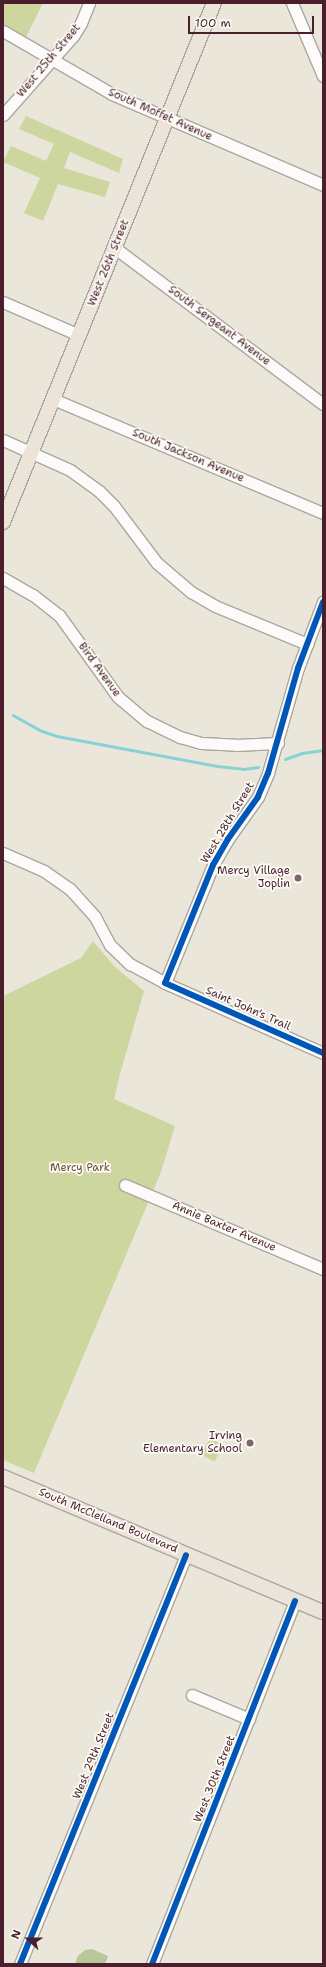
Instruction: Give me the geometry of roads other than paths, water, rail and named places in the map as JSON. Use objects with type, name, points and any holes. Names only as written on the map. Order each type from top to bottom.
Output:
[{"type":"main road","name":"West 26th Street","points":[[3,522],[214,3]]},
{"type":"main road","name":"South McClelland Boulevard","points":[[3,1477],[323,1612]]},
{"type":"street","name":"West 25th Street","points":[[3,115],[77,29],[90,3]]},
{"type":"street","points":[[292,3],[323,76]]},
{"type":"street","name":"South Moffet Avenue","points":[[3,31],[105,91],[323,186]]},
{"type":"street","name":"South Sergeant Avenue","points":[[115,248],[323,404]]},
{"type":"street","points":[[3,302],[79,335]]},
{"type":"street","name":"South Jackson Avenue","points":[[53,399],[323,513]]},
{"type":"street","points":[[3,440],[70,470],[99,491],[114,506],[157,563],[191,592],[215,606],[307,644]]},
{"type":"street","name":"Bird Avenue","points":[[3,578],[33,595],[59,615],[118,697],[147,721],[180,737],[201,743],[236,745],[278,743]]},
{"type":"street","name":"West 28th Street","points":[[165,983],[213,865],[228,839],[258,797],[268,773],[278,743],[298,668],[323,602]]},
{"type":"street","points":[[3,853],[44,872],[70,888],[95,917],[110,945],[130,964],[165,983],[323,1052]]},
{"type":"street","name":"Annie Baxter Avenue","points":[[125,1185],[323,1269]]},
{"type":"street","name":"West 29th Street","points":[[20,1964],[186,1555]]},
{"type":"street","name":"West 30th Street","points":[[152,1964],[295,1601]]},
{"type":"street","points":[[192,1695],[249,1719]]},
{"type":"waterway","points":[[13,715],[42,731],[57,736],[217,766],[244,769],[258,767]]},
{"type":"waterway","points":[[285,759],[302,753],[323,750]]},
{"type":"place","name":"Mercy Village Joplin","points":[[298,878]]},
{"type":"place","name":"Irving Elementary School","points":[[250,1443]]},
{"type":"park label","name":"Mercy Park","points":[[80,1168]]}]
